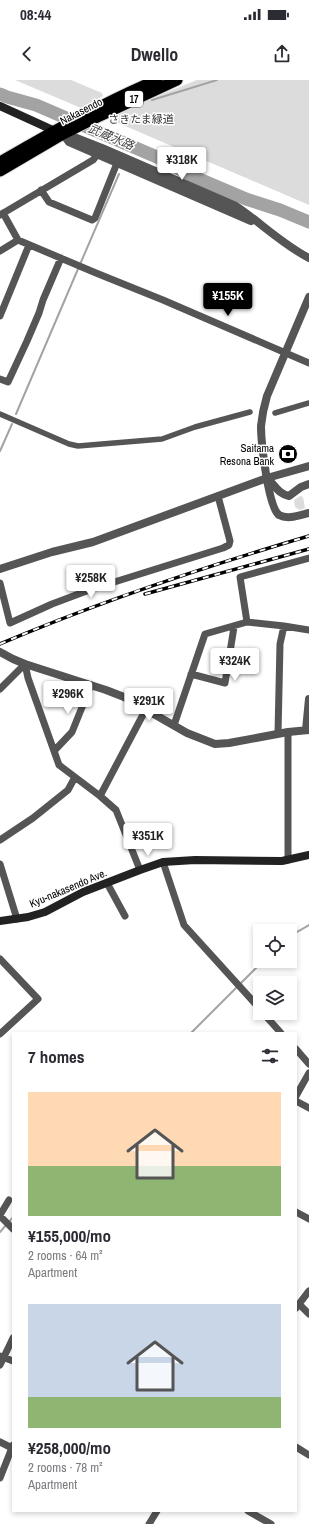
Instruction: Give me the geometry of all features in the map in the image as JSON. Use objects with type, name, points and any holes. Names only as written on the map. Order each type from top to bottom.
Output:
[{"type":"highway","name":"Nakasendo","points":[[87,118],[126,93],[157,80]]},
{"type":"highway","name":"Nakasendo","points":[[0,162],[87,118],[177,80]]},
{"type":"highway","name":"Nakasendo","points":[[0,171],[63,130]]},
{"type":"main road","points":[[0,106],[63,130]]},
{"type":"main road","name":"Kyu-nakasendo Ave.","points":[[0,920],[28,917],[45,912],[83,892],[163,862],[195,860],[282,861],[309,855]]},
{"type":"street","points":[[63,130],[117,162],[259,224]]},
{"type":"street","points":[[100,151],[93,160],[1,214],[18,240],[309,363]]},
{"type":"street","points":[[100,151],[236,206],[259,224],[309,258]]},
{"type":"street","points":[[41,190],[49,202],[92,220],[95,218],[117,162]]},
{"type":"street","points":[[0,251],[18,240]]},
{"type":"street","points":[[0,316],[29,244]]},
{"type":"street","points":[[0,379],[8,382],[39,313],[61,258]]},
{"type":"street","points":[[309,297],[267,396],[262,418],[261,439],[268,486],[274,509],[280,515],[288,517],[309,513]]},
{"type":"street","points":[[275,413],[309,403]]},
{"type":"street","points":[[0,414],[69,444],[78,446],[162,439],[195,427],[250,412]]},
{"type":"street","points":[[0,569],[52,552],[93,542],[267,478],[309,466]]},
{"type":"street","points":[[267,478],[284,495],[292,495],[301,487],[309,484]]},
{"type":"street","points":[[0,583],[10,623],[52,604],[92,589],[223,548],[229,545],[230,541],[218,496]]},
{"type":"street","points":[[247,622],[240,577],[309,558]]},
{"type":"street","points":[[174,725],[205,634],[234,627],[247,622],[309,630]]},
{"type":"street","points":[[278,733],[280,644],[284,626]]},
{"type":"street","points":[[192,674],[225,683],[234,627]]},
{"type":"street","points":[[0,652],[25,664],[124,697],[187,733],[215,744],[229,743],[278,733],[308,730],[309,698]]},
{"type":"street","points":[[0,688],[25,664]]},
{"type":"street","points":[[25,664],[28,678],[59,765],[116,810],[140,870]]},
{"type":"street","points":[[54,751],[72,732],[91,685]]},
{"type":"street","points":[[100,796],[146,709]]},
{"type":"street","points":[[288,732],[288,860]]},
{"type":"street","points":[[0,840],[33,818],[68,790],[75,777]]},
{"type":"street","points":[[163,862],[184,925],[253,1001]]},
{"type":"street","points":[[0,864],[17,918]]},
{"type":"street","points":[[107,883],[125,916]]},
{"type":"street","points":[[0,958],[38,999],[0,1034]]},
{"type":"street","points":[[270,1020],[280,1032]]},
{"type":"street","points":[[297,1050],[309,1064]]},
{"type":"street","points":[[297,1094],[309,1073]]},
{"type":"street","points":[[297,1102],[309,1108]]},
{"type":"street","points":[[9,1200],[0,1216],[12,1228]]},
{"type":"street","points":[[297,1213],[309,1220]]},
{"type":"street","points":[[309,1290],[298,1306],[309,1314]]},
{"type":"street","points":[[0,1366],[2,1357],[12,1340]]},
{"type":"street","points":[[2,1357],[12,1361]]},
{"type":"street","points":[[0,1442],[12,1446],[0,1478]]},
{"type":"street","points":[[297,1448],[309,1455]]},
{"type":"street","points":[[149,1524],[156,1512]]},
{"type":"street","points":[[250,1512],[271,1524]]},
{"type":"green space","name":"さきたま緑道","points":[[15,80],[71,80],[102,93],[103,96],[81,108]]},
{"type":"green space","points":[[197,80],[309,80],[309,205],[109,119],[138,104]]},
{"type":"green space","points":[[300,496],[303,497],[305,508],[300,510],[295,507],[294,500]]},
{"type":"waterway","points":[[152,100],[217,80]]},
{"type":"waterway","name":"武蔵水路","points":[[0,94],[36,105],[166,161],[192,176],[246,199],[280,210],[309,222]]},
{"type":"waterway","points":[[81,262],[119,174]]},
{"type":"waterway","points":[[16,414],[78,269]]},
{"type":"waterway","points":[[0,451],[12,424]]},
{"type":"waterway","points":[[297,932],[309,925]]},
{"type":"waterway","points":[[192,1032],[256,968]]},
{"type":"waterway","points":[[9,1222],[12,1218]]},
{"type":"waterway","points":[[0,1232],[6,1225]]},
{"type":"railway","points":[[0,644],[114,599],[309,536]]},
{"type":"railway","points":[[145,594],[309,549]]},
{"type":"place","name":"Saitama Resona Bank","points":[[288,454]]}]
